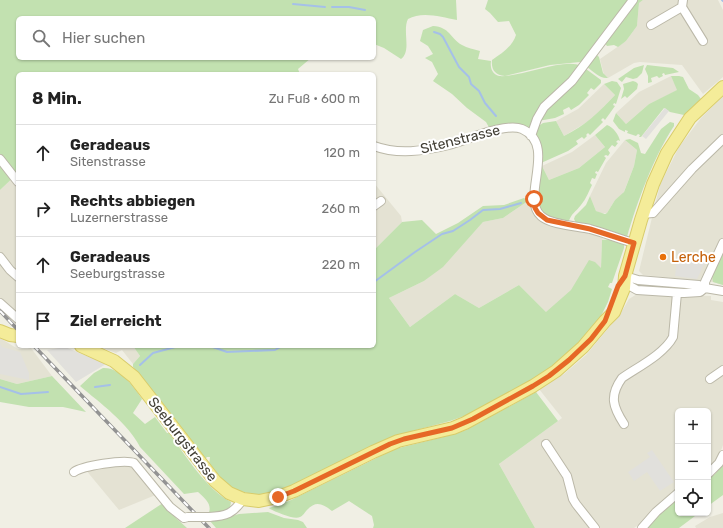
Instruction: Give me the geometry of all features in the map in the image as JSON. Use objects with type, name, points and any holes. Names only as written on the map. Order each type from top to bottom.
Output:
[{"type":"main road","points":[[605,321],[618,286],[625,276],[642,214],[653,184],[671,145],[690,118],[723,87]]},
{"type":"main road","name":"Seeburgstrasse","points":[[85,348],[114,361],[134,377],[215,481],[229,493],[244,499],[259,501],[278,497],[294,491],[390,444],[404,439],[452,428],[473,419],[533,386],[556,371],[582,347],[614,312],[624,288],[625,276]]},
{"type":"main road","points":[[0,331],[16,336]]},
{"type":"street","points":[[633,0],[572,81],[544,107],[537,118],[531,136],[537,147],[538,155],[534,199],[535,208],[540,215],[551,221],[590,229],[634,243]]},
{"type":"street","points":[[651,26],[682,3],[703,41]]},
{"type":"street","name":"Sitenstrasse","points":[[376,146],[394,151],[420,150],[448,145],[511,127],[520,129],[531,136]]},
{"type":"street","points":[[642,214],[652,213],[692,169],[723,139]]},
{"type":"street","points":[[0,159],[16,179]]},
{"type":"street","points":[[376,205],[381,201]]},
{"type":"street","points":[[705,288],[705,282],[714,259],[723,243]]},
{"type":"street","points":[[0,257],[16,275]]},
{"type":"street","points":[[625,276],[630,286],[637,290],[695,293],[705,288]]},
{"type":"street","points":[[625,276],[638,280],[699,285],[705,288],[723,290]]},
{"type":"street","points":[[619,302],[637,290]]},
{"type":"street","points":[[624,424],[614,408],[613,402],[617,384],[622,378],[662,350],[670,342],[673,337],[677,293]]},
{"type":"street","points":[[0,303],[16,317]]},
{"type":"street","points":[[710,379],[723,370]]},
{"type":"street","points":[[546,444],[567,476],[573,499],[595,528]]},
{"type":"street","points":[[711,471],[719,463],[723,455]]},
{"type":"street","points":[[74,472],[84,468],[123,461],[134,463],[170,507],[184,518],[228,515],[237,508],[244,499]]},
{"type":"street","points":[[642,528],[656,512],[675,496]]},
{"type":"shaded area","points":[[643,0],[718,0],[723,10],[723,77],[703,94],[682,65],[640,62],[634,63],[608,78],[604,75],[600,59],[626,41],[637,26],[639,3]]},
{"type":"shaded area","points":[[671,76],[678,90],[649,104],[626,124],[616,113],[639,92]]},
{"type":"shaded area","points":[[604,84],[615,95],[592,119],[564,136],[556,121],[578,109]]},
{"type":"shaded area","points":[[723,96],[723,285],[713,282],[643,275],[639,271],[660,185],[679,147],[701,118]]},
{"type":"shaded area","points":[[665,108],[669,111],[646,139],[642,136]]},
{"type":"shaded area","points":[[595,135],[605,147],[579,168],[549,180],[542,166],[572,152]]},
{"type":"shaded area","points":[[625,140],[637,150],[634,166],[623,194],[615,200],[607,213],[600,213],[596,211],[590,196],[606,163]]},
{"type":"shaded area","points":[[16,175],[16,323],[0,307],[0,190]]},
{"type":"shaded area","points":[[376,185],[401,216],[402,222],[376,248]]},
{"type":"shaded area","points":[[528,201],[532,201],[536,212],[610,237],[602,240],[601,268],[552,318],[519,285],[479,308],[455,294],[410,327],[389,298],[424,281],[442,267],[483,222],[503,218]]},
{"type":"shaded area","points":[[678,251],[706,261],[697,279],[675,276]]},
{"type":"shaded area","points":[[637,294],[711,296],[711,300],[723,302],[722,448],[711,466],[711,408],[675,408],[675,491],[661,501],[640,524],[634,528],[535,528],[499,464],[562,418],[539,389],[564,374],[586,355],[621,313],[629,299]]},
{"type":"shaded area","points":[[0,338],[18,349],[31,348],[52,376],[17,384],[0,379]]},
{"type":"shaded area","points":[[0,344],[2,347],[20,352],[29,373],[29,380],[0,374]]},
{"type":"shaded area","points":[[67,348],[106,364],[76,382],[47,350]]},
{"type":"shaded area","points":[[102,348],[134,348],[140,356],[133,364],[122,350],[116,353]]},
{"type":"shaded area","points":[[652,450],[674,482],[660,491],[647,472],[634,481],[628,472],[650,457],[647,453]]},
{"type":"shaded area","points":[[132,463],[158,494],[119,510],[85,469]]},
{"type":"shaded area","points":[[723,513],[723,528],[696,528],[695,526],[710,517]]},
{"type":"green space","points":[[0,0],[456,0],[457,20],[425,15],[419,15],[408,19],[406,24],[406,51],[401,59],[376,45],[376,16],[16,16],[16,60],[309,60],[298,69],[299,72],[16,72],[16,175],[0,190]]},
{"type":"green space","points":[[488,0],[630,0],[583,63],[550,65],[505,76],[494,71],[492,67],[492,60],[509,46],[516,35],[509,21],[498,22],[485,9]]},
{"type":"green space","points":[[636,0],[643,0],[639,3],[637,26],[626,41],[618,47],[614,45],[607,46],[604,42]]},
{"type":"green space","points":[[433,26],[443,28],[462,45],[480,51],[478,59],[491,61],[492,70],[499,76],[508,76],[564,64],[581,66],[531,128],[528,130],[491,131],[486,122],[467,108],[452,94],[433,81],[438,74],[432,62],[425,58],[433,54],[428,46],[420,41],[423,30]]},
{"type":"green space","points":[[596,54],[599,57],[603,73],[608,78],[600,76],[587,67]]},
{"type":"green space","points":[[644,65],[642,73],[637,78],[633,79],[626,77],[622,82],[618,79],[634,68]]},
{"type":"green space","points":[[647,65],[673,68],[679,72],[665,75],[664,73],[662,74],[663,76],[659,78],[657,76],[651,78],[652,82],[648,83],[648,76],[645,69]]},
{"type":"green space","points":[[586,69],[601,80],[601,83],[594,90],[591,88],[587,93],[589,95],[579,105],[571,110],[569,107],[563,110],[564,114],[555,118],[538,121],[541,114]]},
{"type":"green space","points":[[671,76],[683,77],[689,89],[701,99],[684,115],[670,112],[664,108],[641,137],[639,137],[640,135],[638,134],[636,136],[627,133],[628,131],[625,130],[625,132],[619,129],[613,121],[616,113],[626,124],[649,104],[677,90]]},
{"type":"green space","points":[[612,81],[617,82],[621,88],[616,104],[614,103],[613,105],[615,106],[605,120],[603,118],[601,120],[603,122],[590,135],[588,133],[584,139],[582,137],[576,141],[578,144],[568,151],[541,163],[534,134],[537,127],[543,123],[556,121],[564,136],[572,132],[591,118],[615,95],[604,84]]},
{"type":"green space","points":[[633,81],[638,84],[637,89],[627,98],[625,96],[621,99],[624,89],[623,84]]},
{"type":"green space","points":[[670,122],[674,123],[674,126],[653,165],[627,237],[576,223],[574,219],[575,216],[586,205],[590,196],[596,211],[605,214],[615,200],[624,192],[634,166],[637,150],[625,140],[630,139],[638,143],[641,153],[645,154],[661,129]]},
{"type":"green space","points":[[607,125],[615,132],[620,141],[618,140],[615,147],[612,145],[608,150],[610,153],[608,156],[604,156],[606,158],[598,172],[596,171],[595,173],[597,174],[595,179],[592,178],[590,183],[592,185],[583,203],[569,219],[568,223],[546,217],[537,208],[540,170],[542,166],[549,180],[579,168],[605,147],[595,135]]},
{"type":"green space","points":[[524,198],[528,201],[503,218],[483,222],[443,267],[424,281],[389,298],[410,327],[455,294],[479,308],[519,285],[546,312],[571,290],[589,260],[595,262],[601,268],[602,240],[612,239],[624,243],[624,248],[612,283],[610,283],[608,287],[612,289],[608,302],[599,320],[573,349],[554,366],[533,381],[467,415],[394,436],[279,491],[269,494],[256,495],[236,490],[225,482],[209,465],[210,457],[207,457],[204,460],[133,367],[133,364],[140,356],[134,348],[376,348],[376,248],[402,222],[422,220],[436,234],[458,223],[483,206],[504,205]]},
{"type":"green space","points":[[722,253],[723,285],[713,282],[712,276]]},
{"type":"green space","points":[[103,368],[121,374],[131,384],[142,399],[133,413],[145,424],[155,417],[205,481],[231,502],[228,510],[208,515],[210,508],[204,497],[198,492],[184,494],[140,447],[135,438],[121,422],[105,406],[80,386],[94,373]]},
{"type":"green space","points":[[52,376],[86,412],[63,407],[29,407],[0,402],[0,379],[17,384]]},
{"type":"green space","points":[[536,392],[558,421],[499,464],[535,528],[373,528],[374,525],[372,516],[349,501],[332,511],[326,506],[316,504],[310,507],[302,516],[297,518],[285,515],[269,508],[289,501],[395,449],[466,430]]},
{"type":"green space","points":[[723,464],[723,495],[711,504],[711,477]]},
{"type":"green space","points":[[675,500],[675,516],[695,516],[679,528],[646,528]]},
{"type":"green space","points":[[163,503],[187,528],[125,528]]},
{"type":"green space","points":[[268,512],[284,518],[303,522],[307,528],[216,528],[210,521],[239,514]]},
{"type":"waterway","points":[[293,4],[325,7]]},
{"type":"waterway","points":[[332,7],[349,7],[365,10]]},
{"type":"waterway","points":[[434,32],[443,37],[459,67],[469,77],[471,84],[479,91],[485,103],[496,116]]},
{"type":"waterway","points":[[376,281],[442,234],[453,231],[483,210],[500,209],[521,203]]},
{"type":"waterway","points":[[140,365],[153,353],[172,348]]},
{"type":"waterway","points":[[216,348],[227,352],[275,350],[278,348]]},
{"type":"waterway","points":[[95,387],[110,385]]},
{"type":"waterway","points":[[0,387],[21,394],[48,392]]},
{"type":"railway","points":[[0,311],[16,328]]},
{"type":"railway","points":[[36,348],[209,528]]},
{"type":"place","name":"Lerche","points":[[663,257]]},
{"type":"route","points":[[278,497],[294,491],[390,444],[404,439],[452,428],[473,419],[549,376],[569,360],[591,339],[605,321],[606,314],[613,301],[618,286],[625,276],[634,243],[603,232],[547,220],[538,213],[535,208],[534,199]]}]
